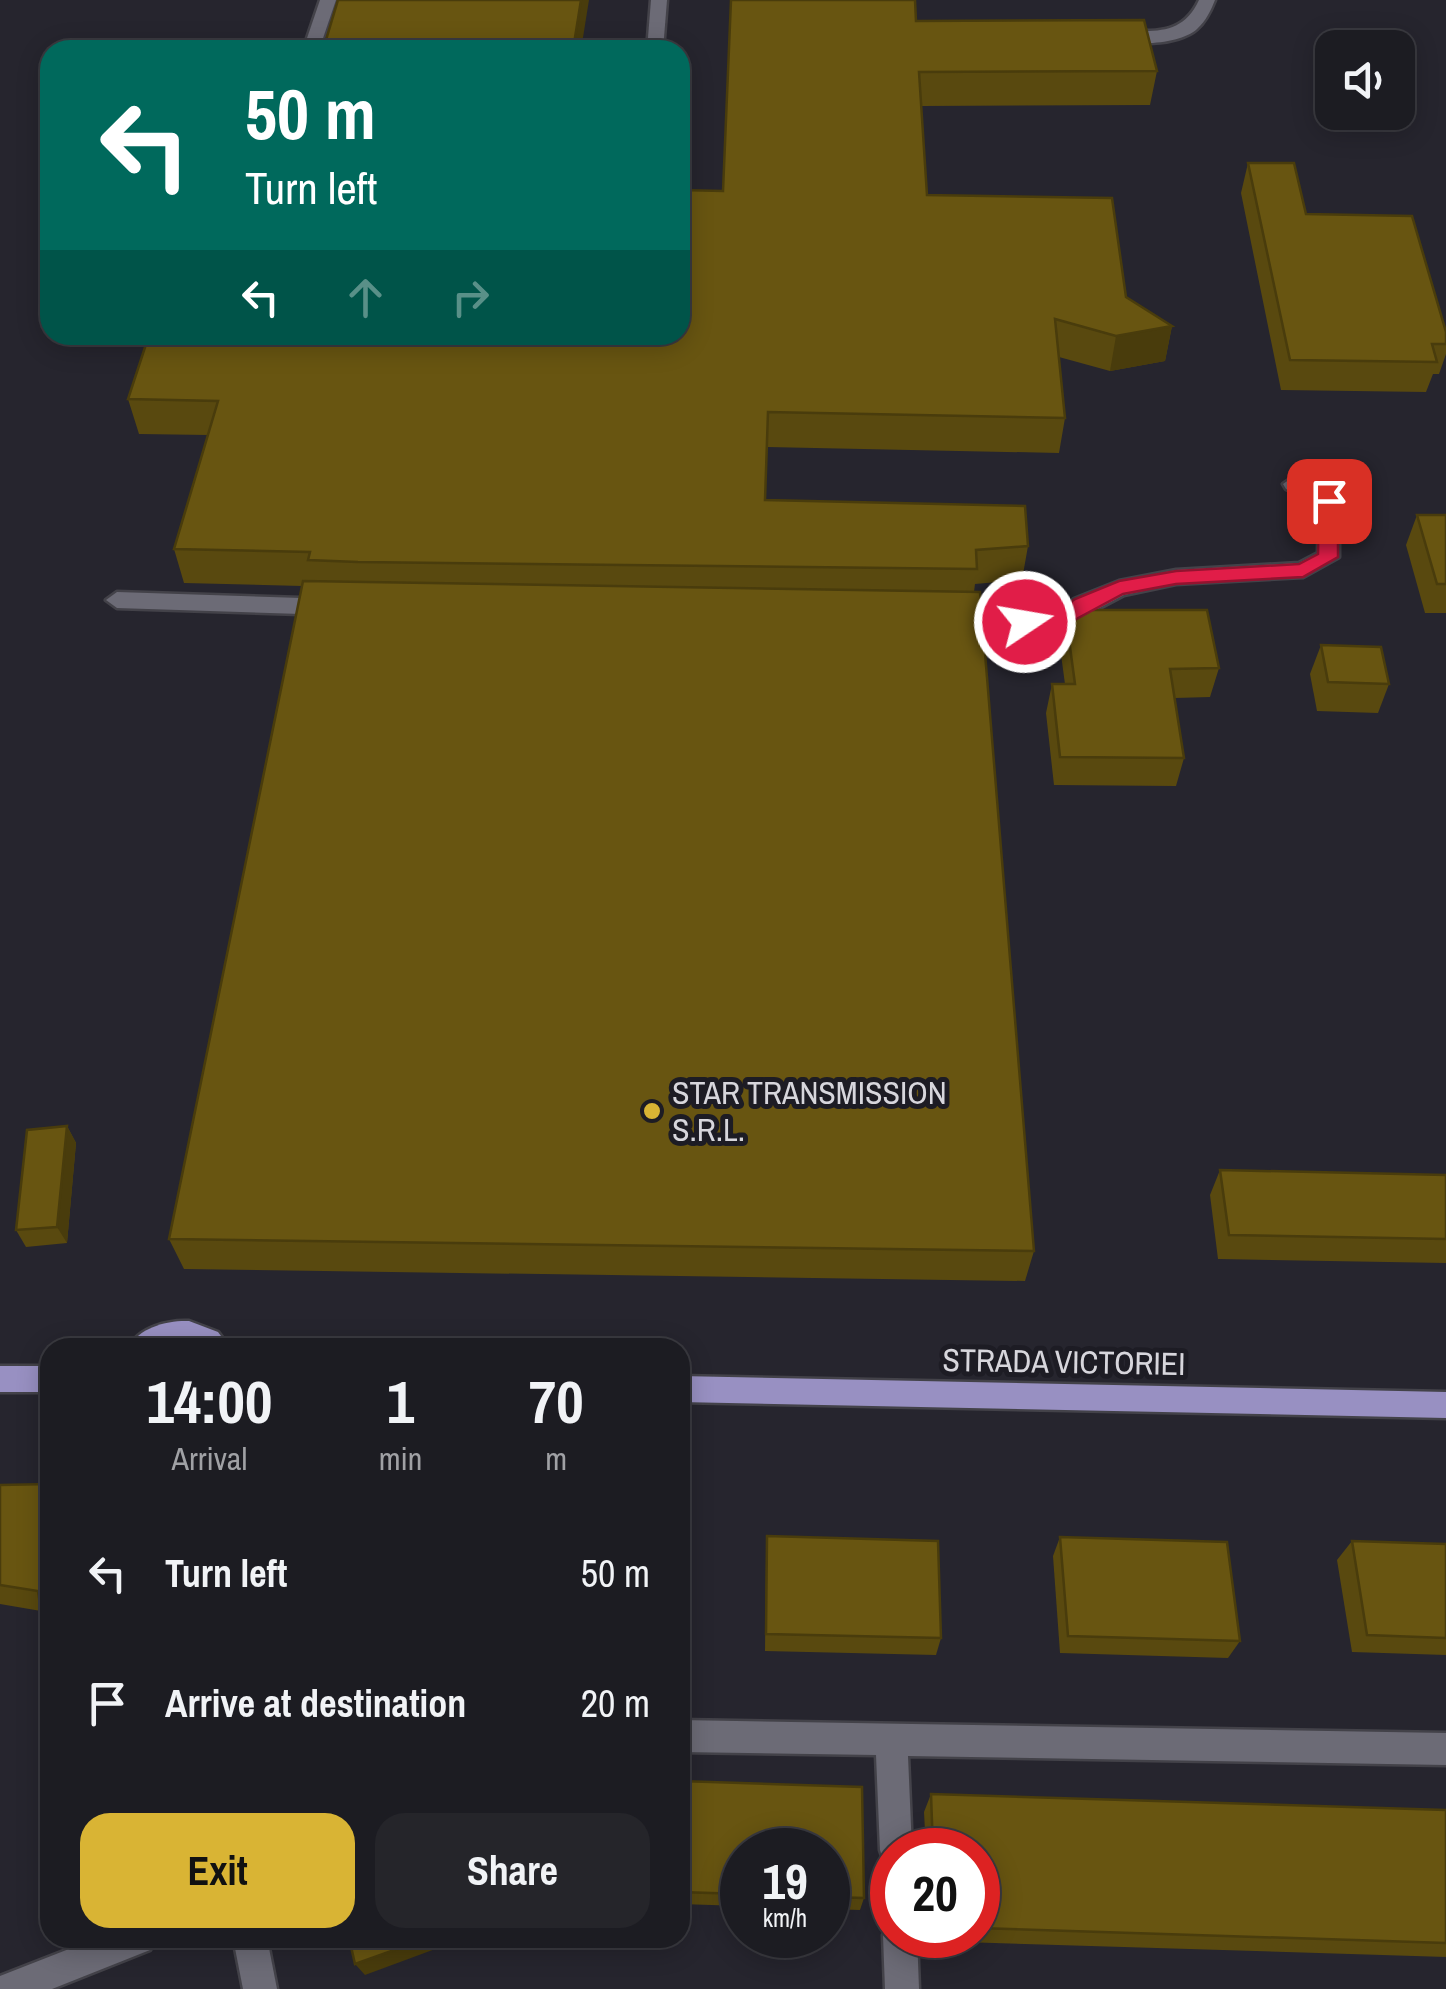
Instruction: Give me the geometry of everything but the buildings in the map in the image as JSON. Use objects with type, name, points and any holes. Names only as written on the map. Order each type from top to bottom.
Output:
[{"type":"main road","points":[[160,1338],[180,1333],[202,1338]]},
{"type":"main road","points":[[0,1379],[40,1379]]},
{"type":"main road","name":"STRADA VICTORIEI","points":[[690,1389],[1446,1405]]},
{"type":"street","points":[[314,40],[328,0]]},
{"type":"street","points":[[656,40],[659,0]]},
{"type":"street","points":[[1100,35],[1177,36],[1193,27],[1207,0]]},
{"type":"street","points":[[930,617],[1054,624],[1082,604],[1119,588],[1191,576],[1303,570],[1328,557],[1329,501],[1293,484]]},
{"type":"street","points":[[118,600],[346,608]]},
{"type":"street","points":[[690,1736],[1446,1748]]},
{"type":"street","points":[[891,1739],[895,1828]]},
{"type":"street","points":[[10,1989],[113,1948]]},
{"type":"street","points":[[252,1948],[260,1989]]},
{"type":"street","points":[[901,1958],[902,1989]]},
{"type":"place","name":"STAR TRANSMISSION S.R.L.","points":[[652,1111]]},
{"type":"route","points":[[1025,622],[1054,624],[1082,604],[1119,588],[1176,578],[1303,570],[1328,557],[1329,501]]}]
